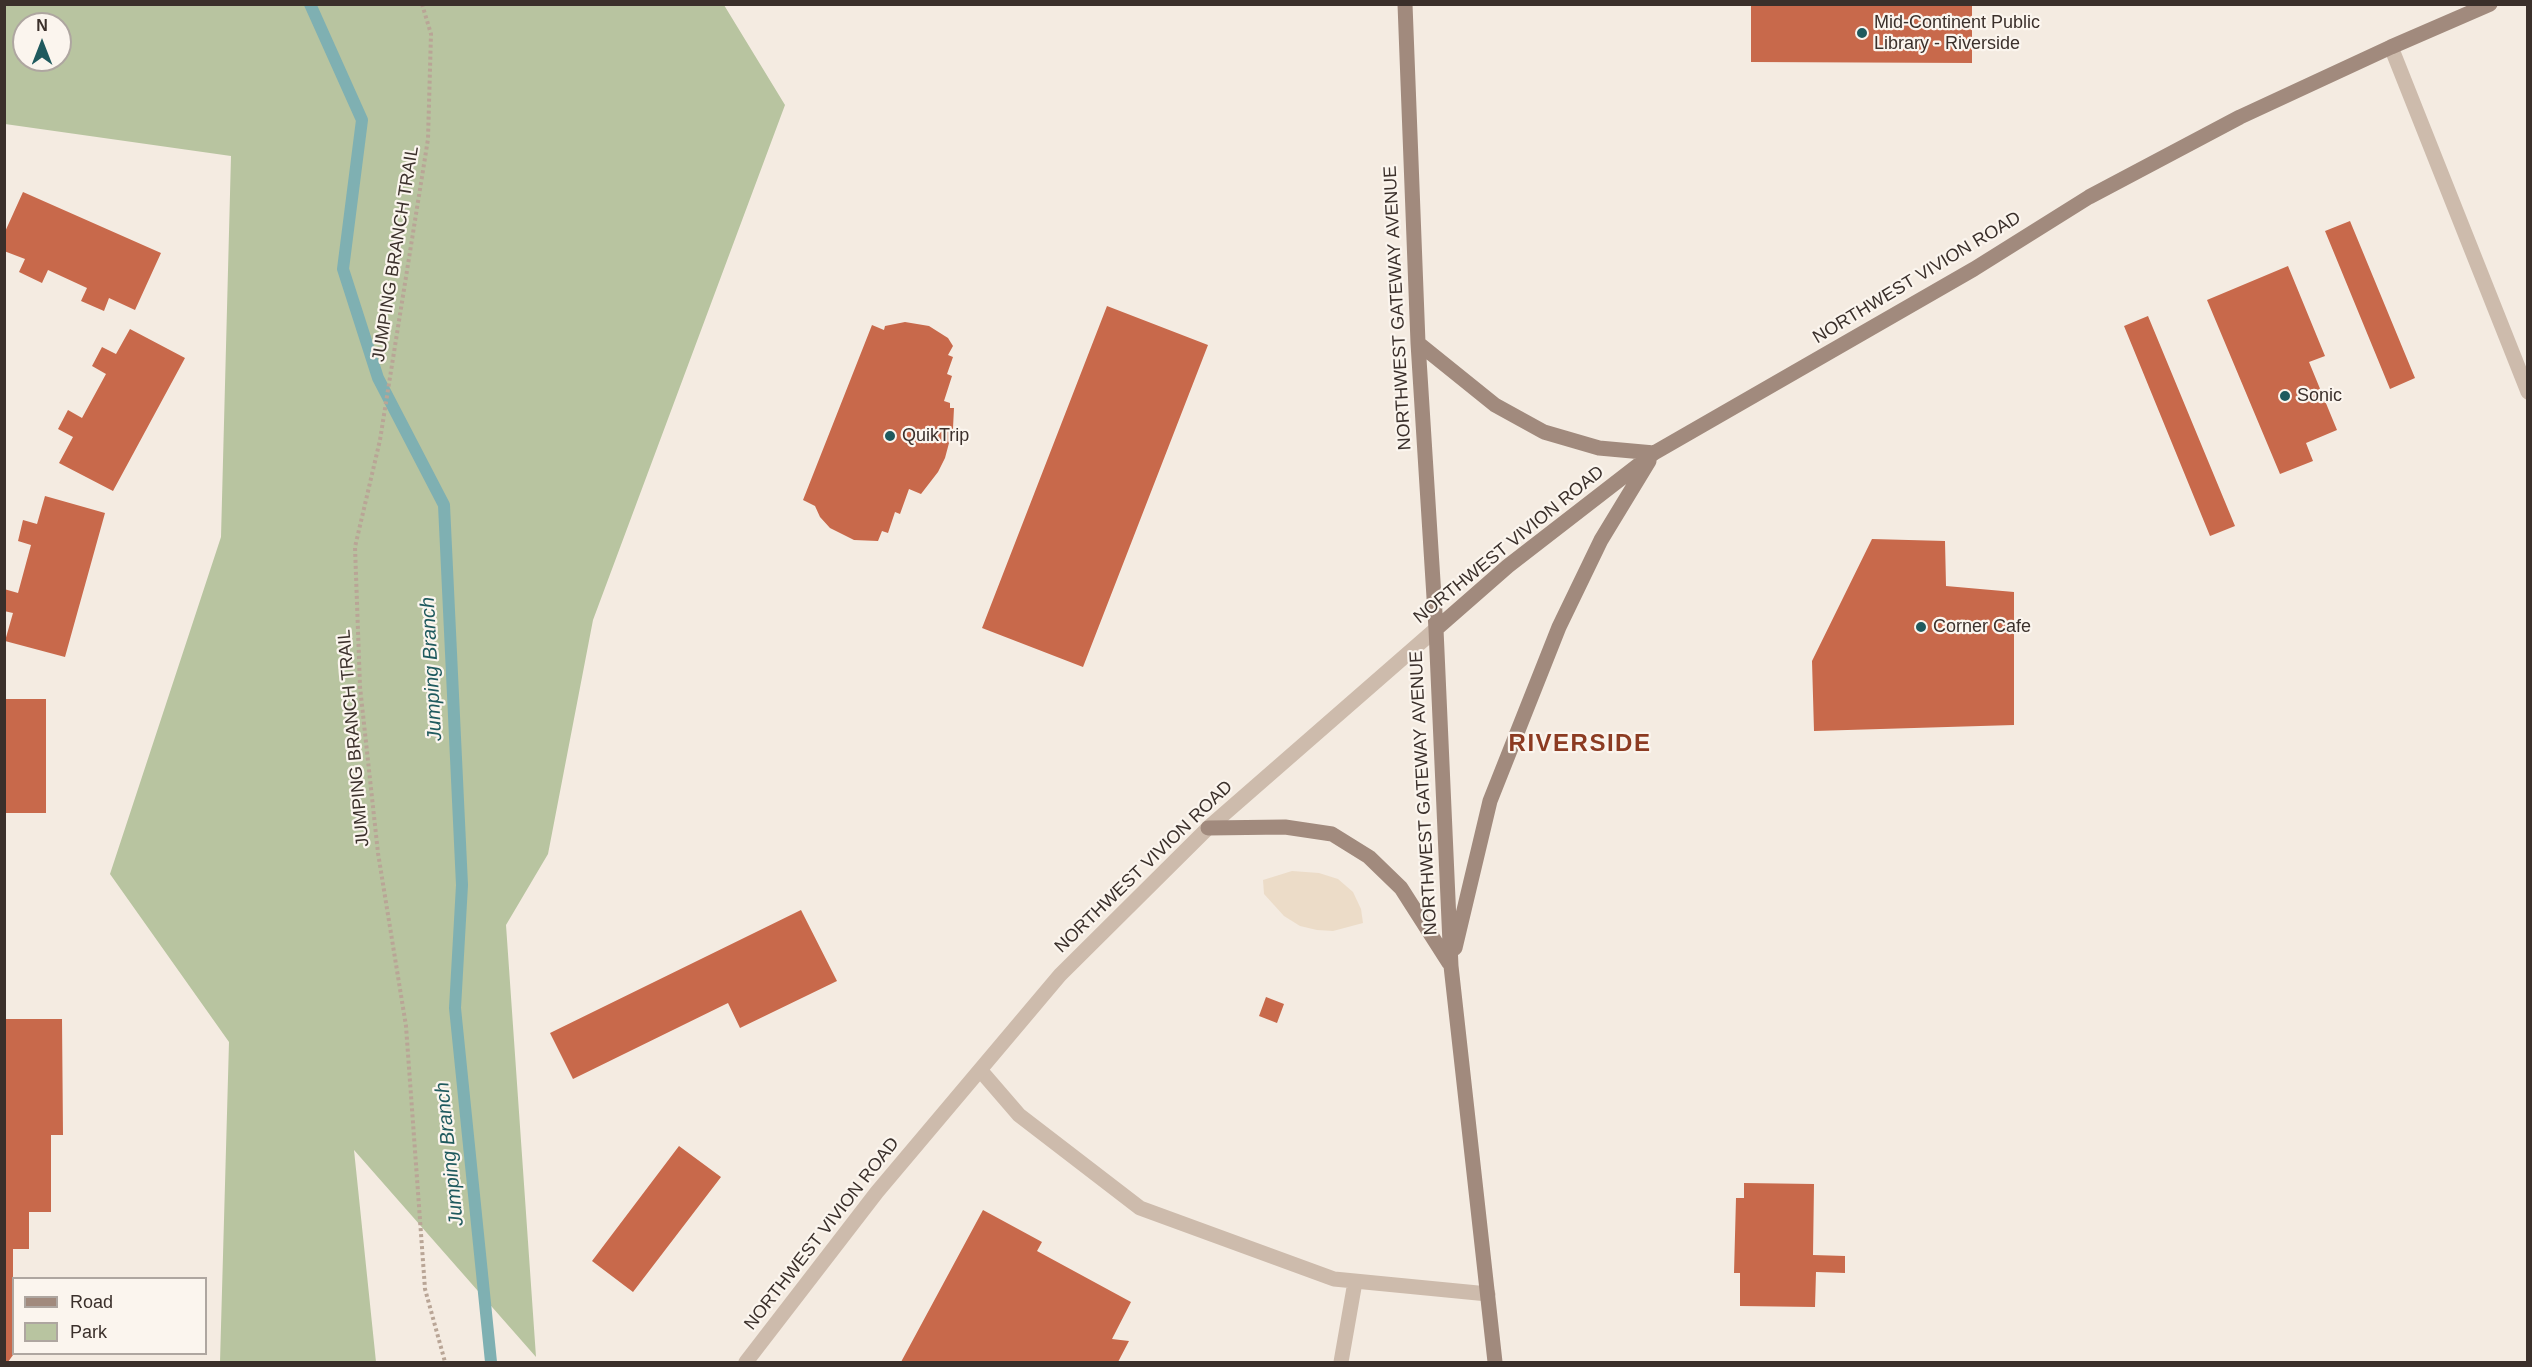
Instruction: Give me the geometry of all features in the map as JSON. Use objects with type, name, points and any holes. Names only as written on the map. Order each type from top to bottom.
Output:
[{"type":"main road","name":"NORTHWEST GATEWAY AVENUE","points":[[1404,4],[1418,343],[1436,629],[1451,966],[1495,1362]]},
{"type":"main road","name":"NORTHWEST VIVION ROAD","points":[[1436,629],[1508,566],[1654,453],[1974,269],[2090,197],[2240,117],[2490,4]]},
{"type":"main road","points":[[1418,343],[1495,405],[1544,432],[1599,448],[1654,453],[1601,540],[1559,627],[1510,748],[1490,801],[1451,966]]},
{"type":"main road","points":[[1208,828],[1285,827],[1332,834],[1369,857],[1401,888],[1451,966]]},
{"type":"street","points":[[2391,47],[2528,392]]},
{"type":"street","name":"NORTHWEST VIVION ROAD","points":[[746,1362],[877,1192],[1060,975],[1208,828],[1436,629]]},
{"type":"street","points":[[981,1071],[1019,1115],[1140,1208],[1334,1280],[1488,1294]]},
{"type":"street","points":[[1341,1362],[1355,1282]]},
{"type":"path","name":"JUMPING BRANCH TRAIL","points":[[422,4],[431,34],[428,139],[380,440],[355,547],[360,687],[378,853],[406,1026],[425,1289],[445,1362]]},
{"type":"green space","points":[[5,4],[724,5],[785,105],[593,620],[548,854],[506,925],[536,1357],[354,1150],[376,1362],[220,1362],[229,1042],[110,874],[221,537],[231,156],[5,124]]},
{"type":"shaded area","points":[[1292,871],[1319,873],[1338,879],[1353,892],[1361,909],[1363,923],[1333,931],[1317,930],[1300,926],[1284,916],[1264,894],[1263,880]]},
{"type":"building","name":"Mid-Continent Public Library - Riverside","points":[[1751,4],[1972,4],[1972,63],[1751,62]]},
{"type":"building","points":[[23,192],[161,253],[135,310],[109,298],[104,311],[81,301],[87,288],[48,270],[42,283],[19,272],[25,259],[4,251],[4,234]]},
{"type":"building","points":[[2350,221],[2415,378],[2390,389],[2325,231]]},
{"type":"building","name":"Sonic","points":[[2288,266],[2325,356],[2309,362],[2337,430],[2306,443],[2313,461],[2280,474],[2207,300]]},
{"type":"building","points":[[1107,306],[1208,345],[1083,667],[982,628]]},
{"type":"building","points":[[2148,316],[2235,526],[2210,536],[2124,326]]},
{"type":"building","name":"QuikTrip","points":[[905,322],[929,326],[948,338],[953,346],[948,355],[953,357],[947,374],[952,376],[944,401],[950,403],[950,408],[954,408],[953,428],[945,458],[938,472],[921,494],[909,489],[900,514],[895,512],[888,533],[882,531],[878,541],[854,540],[830,528],[820,517],[815,506],[803,500],[872,325],[884,330],[885,326]]},
{"type":"building","points":[[130,329],[185,358],[113,491],[59,463],[73,437],[58,429],[68,410],[82,418],[106,374],[92,366],[102,347],[116,354]]},
{"type":"building","points":[[45,496],[105,513],[65,657],[5,641],[13,613],[4,611],[4,589],[18,593],[31,545],[18,541],[23,520],[37,524]]},
{"type":"building","name":"Corner Cafe","points":[[1872,539],[1945,541],[1946,586],[2014,592],[2014,725],[1814,731],[1812,661]]},
{"type":"building","points":[[4,699],[46,699],[46,813],[4,813]]},
{"type":"building","points":[[801,910],[837,981],[740,1028],[728,1003],[573,1079],[550,1033]]},
{"type":"building","points":[[1266,997],[1284,1004],[1277,1023],[1259,1016]]},
{"type":"building","points":[[4,1019],[62,1019],[63,1135],[51,1135],[51,1212],[29,1212],[29,1249],[13,1249],[13,1355],[8,1362],[4,1362]]},
{"type":"building","points":[[679,1146],[721,1177],[633,1292],[592,1261]]},
{"type":"building","points":[[1744,1183],[1814,1184],[1813,1255],[1845,1256],[1845,1273],[1816,1272],[1815,1307],[1740,1306],[1740,1273],[1734,1273],[1736,1198],[1744,1198]]},
{"type":"building","points":[[983,1210],[1042,1242],[1037,1251],[1131,1302],[1112,1339],[1129,1341],[1118,1362],[901,1362]]},
{"type":"waterway","name":"Jumping Branch","points":[[310,4],[362,120],[343,269],[378,378],[444,505],[462,885],[455,1008],[491,1362]]},
{"type":"place","name":"Mid-Continent Public Library - Riverside","points":[[1862,33]]},
{"type":"place","name":"Sonic","points":[[2285,396]]},
{"type":"place","name":"QuikTrip","points":[[890,436]]},
{"type":"place","name":"Corner Cafe","points":[[1921,627]]},
{"type":"district","name":"RIVERSIDE","points":[[1580,744]]}]
